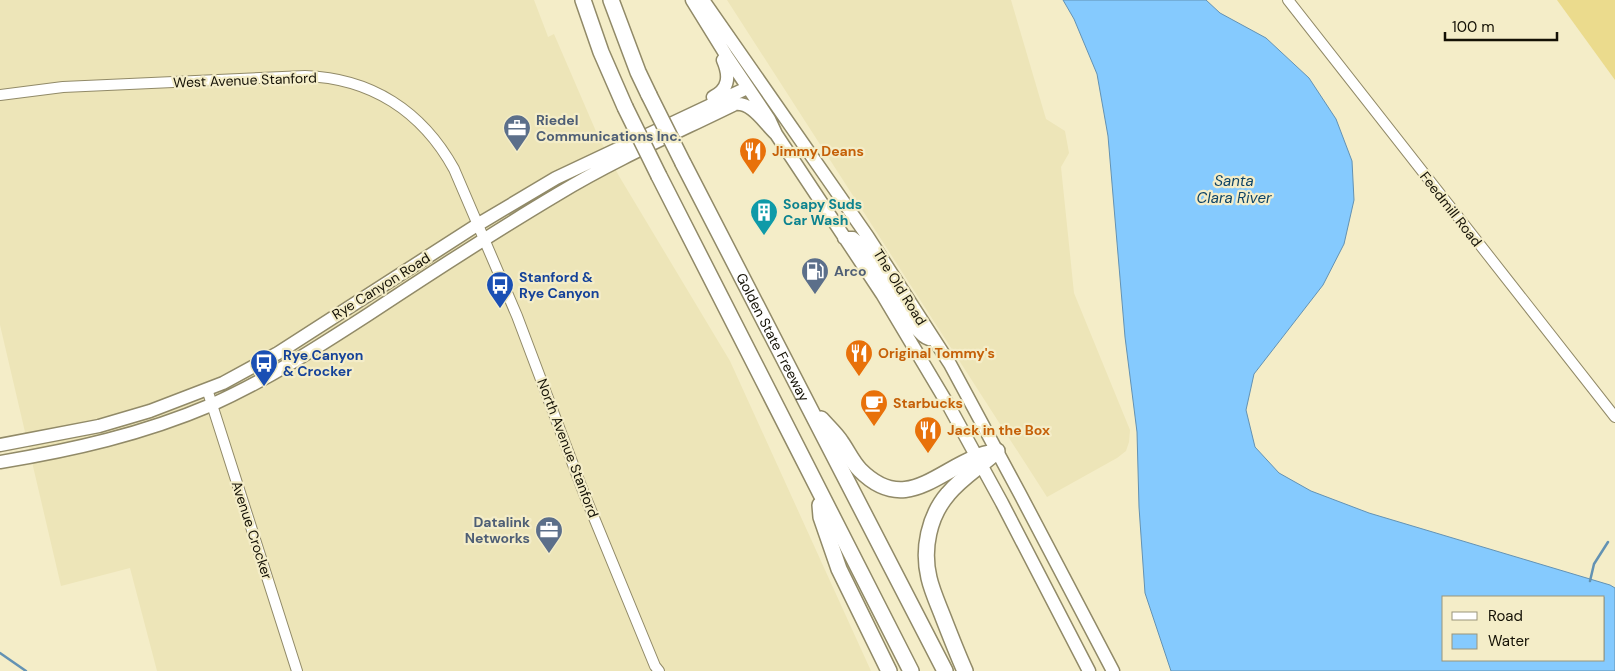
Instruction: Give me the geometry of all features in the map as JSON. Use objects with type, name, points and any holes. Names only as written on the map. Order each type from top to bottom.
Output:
[{"type":"highway","name":"Golden State Freeway","points":[[583,0],[608,68],[625,107],[819,493],[911,671]]},
{"type":"highway","name":"Golden State Freeway","points":[[611,0],[638,72],[683,164],[945,671]]},
{"type":"highway","points":[[806,403],[841,441],[858,468],[877,484],[888,488],[910,490],[922,486],[980,461],[997,451]]},
{"type":"highway","points":[[964,671],[928,577],[927,550],[932,522],[938,508],[958,483],[980,461]]},
{"type":"highway","points":[[819,493],[821,517],[839,569],[889,671]]},
{"type":"main road","points":[[615,151],[718,94],[727,83],[728,71],[724,62],[687,0]]},
{"type":"main road","name":"The Old Road","points":[[692,0],[747,88],[769,119],[776,134],[882,294],[950,408],[980,461],[1089,671]]},
{"type":"main road","name":"The Old Road","points":[[703,0],[863,229],[954,372],[1113,671]]},
{"type":"main road","name":"Rye Canyon Road","points":[[580,181],[585,172],[740,95],[758,79]]},
{"type":"main road","name":"Rye Canyon Road","points":[[0,445],[99,426],[150,410],[241,374],[278,353],[477,225],[556,178],[747,88]]},
{"type":"main road","name":"Rye Canyon Road","points":[[0,462],[110,440],[163,424],[212,405],[280,370],[580,181],[735,104],[746,104],[776,134]]},
{"type":"main road","points":[[844,238],[853,238],[859,243],[888,285],[893,288],[900,287]]},
{"type":"main road","points":[[882,294],[894,295],[924,338],[934,340]]},
{"type":"street","name":"Feedmill Road","points":[[1288,0],[1615,417]]},
{"type":"street","name":"West Avenue Stanford","points":[[0,95],[63,86],[293,76],[347,81],[400,105],[433,138],[454,169],[477,225]]},
{"type":"street","name":"North Avenue Stanford","points":[[477,225],[531,352],[583,491],[656,666],[660,671]]},
{"type":"street","name":"Avenue Crocker","points":[[207,389],[297,671]]},
{"type":"shaded area","points":[[0,0],[534,0],[548,37],[554,34],[598,136],[619,176],[730,361],[871,671],[157,671],[130,568],[61,586],[0,325]]},
{"type":"shaded area","points":[[727,0],[1011,0],[1046,119],[1065,131],[1069,153],[1061,167],[1074,293],[1130,430],[1126,451],[1117,458],[1047,497]]},
{"type":"shaded area","points":[[1557,0],[1615,0],[1615,80]]},
{"type":"water","name":"Santa Clara River","points":[[1063,0],[1206,0],[1220,13],[1266,38],[1309,78],[1336,119],[1352,161],[1354,200],[1344,244],[1323,285],[1254,374],[1246,410],[1255,447],[1279,473],[1311,491],[1369,513],[1615,588],[1615,671],[1171,671],[1145,593],[1139,507],[1137,432],[1125,337],[1108,136],[1097,74],[1074,19]]},
{"type":"waterway","points":[[1590,581],[1594,564],[1608,542]]},
{"type":"waterway","points":[[0,653],[26,671]]},
{"type":"place","name":"Riedel Communications Inc.","points":[[517,152]]},
{"type":"place","name":"Jimmy Deans","points":[[753,175]]},
{"type":"place","name":"Soapy Suds Car Wash","points":[[764,236]]},
{"type":"place","name":"Arco","points":[[815,295]]},
{"type":"place","name":"Stanford & Rye Canyon","points":[[500,309]]},
{"type":"place","name":"Original Tommy's","points":[[859,377]]},
{"type":"place","name":"Rye Canyon & Crocker","points":[[264,387]]},
{"type":"place","name":"Starbucks","points":[[874,427]]},
{"type":"place","name":"Jack in the Box","points":[[928,454]]},
{"type":"place","name":"Datalink Networks","points":[[549,554]]}]
